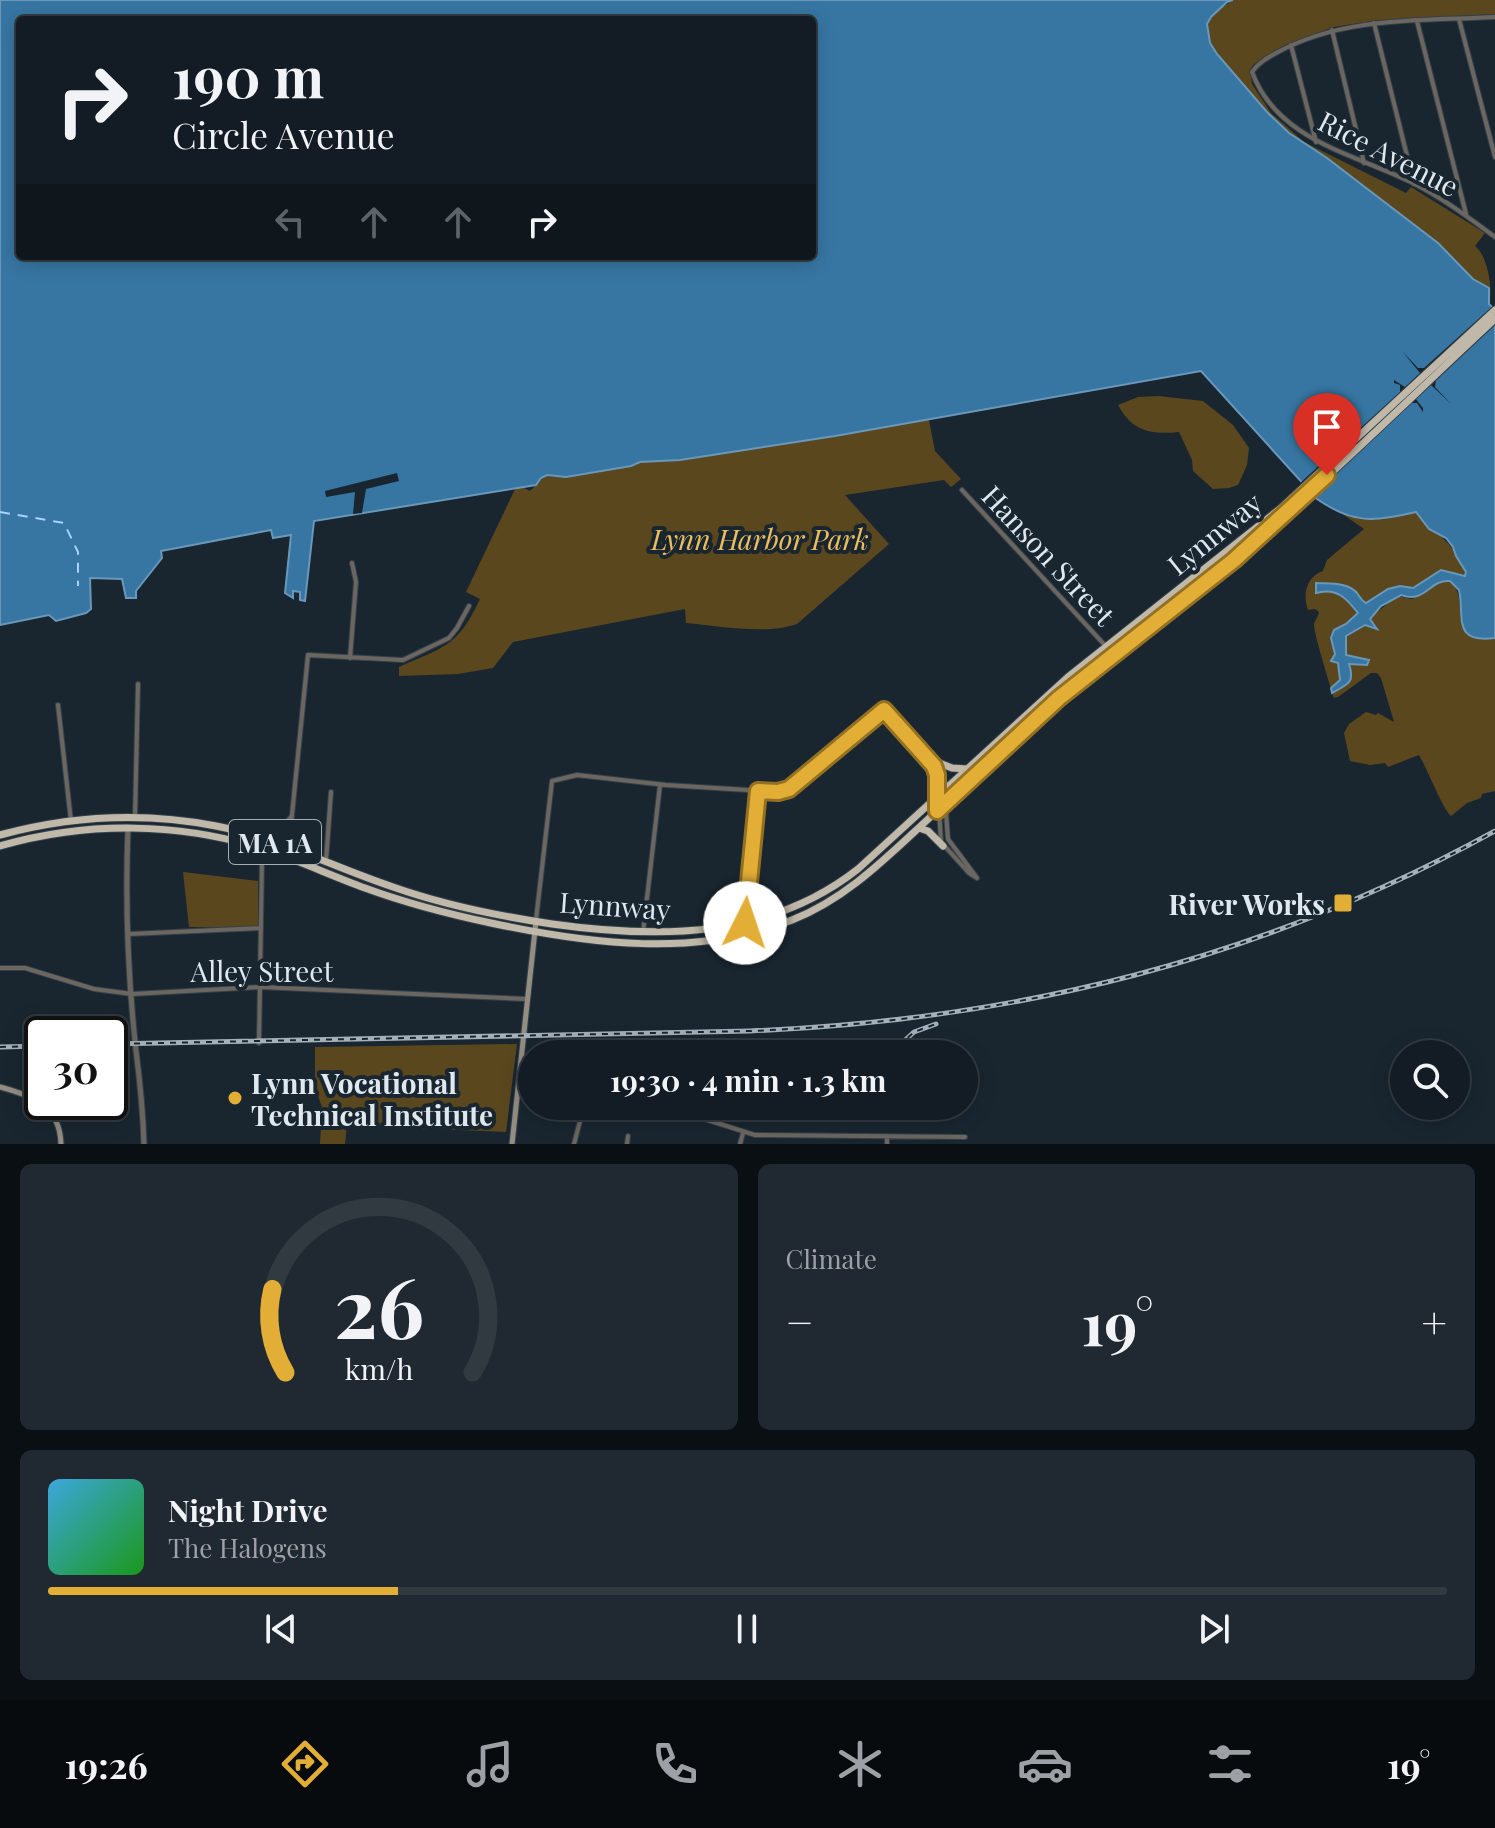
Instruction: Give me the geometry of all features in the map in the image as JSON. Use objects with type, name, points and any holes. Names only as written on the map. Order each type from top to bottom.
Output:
[{"type":"highway","name":"MA 1A","points":[[1418,386],[1495,310]]},
{"type":"highway","name":"MA 1A","points":[[1418,386],[1495,319]]},
{"type":"highway","name":"Lynnway","points":[[0,846],[61,833],[128,828],[195,833],[267,850],[411,904],[535,931],[656,944],[715,939],[764,929],[804,915],[845,892],[1059,698],[1234,560],[1418,386]]},
{"type":"highway","name":"Lynnway","points":[[0,835],[71,821],[131,818],[205,824],[273,841],[432,899],[536,921],[643,933],[692,932],[745,923],[790,910],[835,886],[864,864],[1051,691],[1305,491]]},
{"type":"highway","points":[[929,759],[952,768],[967,769]]},
{"type":"highway","points":[[128,828],[131,818]]},
{"type":"highway","points":[[291,821],[293,842],[300,851]]},
{"type":"highway","points":[[919,828],[928,831],[943,846]]},
{"type":"main road","name":"Lynnway","points":[[535,931],[536,921]]},
{"type":"main road","points":[[523,1040],[535,931]]},
{"type":"main road","points":[[512,1144],[518,1084]]},
{"type":"main road","points":[[0,1087],[25,1095],[49,1110],[57,1120],[61,1144]]},
{"type":"street","name":"Rice Avenue","points":[[1495,17],[1374,23],[1332,30],[1291,45],[1264,60],[1252,72],[1273,105],[1309,139],[1414,184],[1495,237]]},
{"type":"street","points":[[1459,19],[1495,157]]},
{"type":"street","points":[[1417,21],[1467,216]]},
{"type":"street","points":[[1374,23],[1414,184]]},
{"type":"street","points":[[1332,30],[1364,163]]},
{"type":"street","points":[[1291,45],[1316,142]]},
{"type":"street","name":"Hanson Street","points":[[962,490],[1106,646]]},
{"type":"street","points":[[350,658],[356,582],[352,563]]},
{"type":"street","points":[[259,1043],[262,859],[273,841],[284,836],[291,821],[308,655],[395,661],[405,659],[449,638],[469,606]]},
{"type":"street","points":[[1106,646],[1113,654]]},
{"type":"street","points":[[131,818],[138,684]]},
{"type":"street","points":[[58,705],[71,821]]},
{"type":"street","points":[[536,921],[552,781],[577,775],[660,785],[778,792],[789,789],[884,710],[942,770],[937,811],[939,837],[943,846],[977,878],[948,841],[941,793]]},
{"type":"street","points":[[643,933],[660,785]]},
{"type":"street","points":[[745,923],[758,791]]},
{"type":"street","points":[[326,861],[331,792]]},
{"type":"street","points":[[128,828],[132,994],[142,1087],[144,1144]]},
{"type":"street","points":[[129,934],[261,928]]},
{"type":"street","name":"Alley Street","points":[[0,968],[25,968],[94,989],[132,994],[260,987],[527,999]]},
{"type":"street","points":[[574,1144],[580,1120]]},
{"type":"street","points":[[704,1120],[759,1136],[965,1137]]},
{"type":"street","points":[[740,1144],[743,1133]]},
{"type":"street","points":[[627,1144],[628,1136]]},
{"type":"street","points":[[833,1136],[833,1144]]},
{"type":"street","points":[[887,1136],[887,1144]]},
{"type":"street","points":[[932,1137],[932,1144]]},
{"type":"green space","points":[[1234,0],[1495,0],[1495,14],[1372,21],[1334,27],[1287,44],[1250,70],[1252,84],[1271,113],[1304,142],[1406,193],[1411,187],[1485,233],[1475,246],[1483,257],[1488,273],[1490,290],[1489,304],[1489,288],[1473,279],[1438,243],[1357,180],[1289,133],[1217,54],[1210,43],[1207,24],[1217,10]]},
{"type":"green space","points":[[1138,397],[1203,401],[1233,425],[1249,448],[1247,465],[1238,485],[1213,489],[1193,471],[1192,460],[1179,432],[1151,432],[1136,426],[1118,405]]},
{"type":"green space","name":"Lynn Harbor Park","points":[[929,420],[935,451],[961,479],[951,487],[944,480],[845,495],[889,544],[797,624],[757,629],[686,623],[685,609],[513,642],[493,668],[458,674],[399,676],[399,667],[448,643],[472,615],[480,599],[466,592],[516,487],[530,491],[545,476],[566,477],[640,462],[680,460]]},
{"type":"green space","points":[[1415,510],[1452,547],[1466,575],[1441,570],[1413,588],[1400,586],[1388,589],[1366,603],[1341,585],[1315,587],[1316,593],[1330,592],[1341,596],[1358,613],[1333,631],[1331,638],[1335,654],[1331,659],[1338,663],[1340,680],[1331,688],[1314,628],[1319,612],[1308,610],[1306,592],[1313,577],[1323,571],[1327,560],[1364,529],[1341,513]]},
{"type":"green space","points":[[1445,580],[1454,586],[1458,595],[1463,626],[1468,633],[1478,638],[1495,638],[1495,791],[1482,794],[1481,798],[1467,803],[1451,816],[1419,755],[1388,767],[1385,763],[1370,765],[1350,761],[1344,733],[1349,724],[1366,712],[1378,713],[1394,722],[1377,673],[1371,673],[1338,697],[1334,698],[1332,693],[1351,679],[1349,664],[1367,665],[1368,662],[1367,659],[1346,655],[1346,636],[1365,624],[1378,627],[1369,621],[1370,618],[1397,596],[1412,599]]},
{"type":"green space","points":[[183,872],[258,881],[258,928],[189,927]]},
{"type":"green space","points":[[517,1044],[506,1132],[347,1125],[345,1144],[320,1144],[322,1107],[315,1088],[315,1047]]},
{"type":"water","points":[[0,0],[1233,0],[1227,2],[1207,24],[1210,43],[1217,54],[1289,133],[1327,158],[1438,243],[1473,279],[1489,288],[1489,304],[1495,310],[1495,638],[1481,639],[1466,632],[1461,618],[1459,590],[1450,581],[1443,581],[1416,596],[1401,595],[1381,606],[1370,619],[1377,629],[1365,625],[1346,636],[1346,655],[1369,660],[1367,665],[1349,664],[1351,679],[1332,693],[1331,688],[1340,680],[1338,663],[1331,661],[1335,654],[1331,638],[1334,630],[1358,613],[1336,593],[1316,593],[1316,583],[1349,587],[1366,603],[1388,589],[1400,586],[1413,588],[1441,570],[1465,576],[1466,572],[1446,538],[1429,529],[1416,512],[1364,519],[1342,513],[1317,499],[1201,371],[835,436],[680,460],[640,462],[566,477],[547,475],[536,485],[314,521],[305,601],[300,600],[300,592],[293,591],[293,598],[285,593],[291,535],[273,538],[271,530],[161,551],[162,558],[136,591],[136,598],[126,598],[122,579],[90,578],[91,609],[56,621],[49,615],[0,625]]},
{"type":"pier","points":[[1494,305],[1495,325],[1436,380],[1435,387],[1451,404],[1430,384],[1415,398],[1423,412],[1417,403],[1410,403],[1310,496],[1299,484],[1400,392],[1400,385],[1394,380],[1405,387],[1420,373],[1402,351],[1418,368],[1424,368]]},
{"type":"pier","points":[[397,473],[399,481],[366,489],[362,513],[353,514],[355,492],[326,497],[325,491]]},
{"type":"ferry route","points":[[0,512],[64,523],[78,552],[78,586]]},
{"type":"railway","points":[[128,1044],[750,1031],[848,1025],[945,1013],[1040,997],[1134,975],[1226,948],[1317,915],[1407,876],[1495,831]]},
{"type":"railway","points":[[905,1040],[914,1032],[936,1024]]},
{"type":"railway","points":[[0,1047],[24,1046]]},
{"type":"place","name":"River Works","points":[[1343,903]]},
{"type":"place","name":"Lynn Vocational Technical Institute","points":[[235,1098]]},
{"type":"route","points":[[745,923],[758,791],[789,789],[884,710],[934,766],[937,811],[1059,698],[1234,560],[1327,475]]}]
